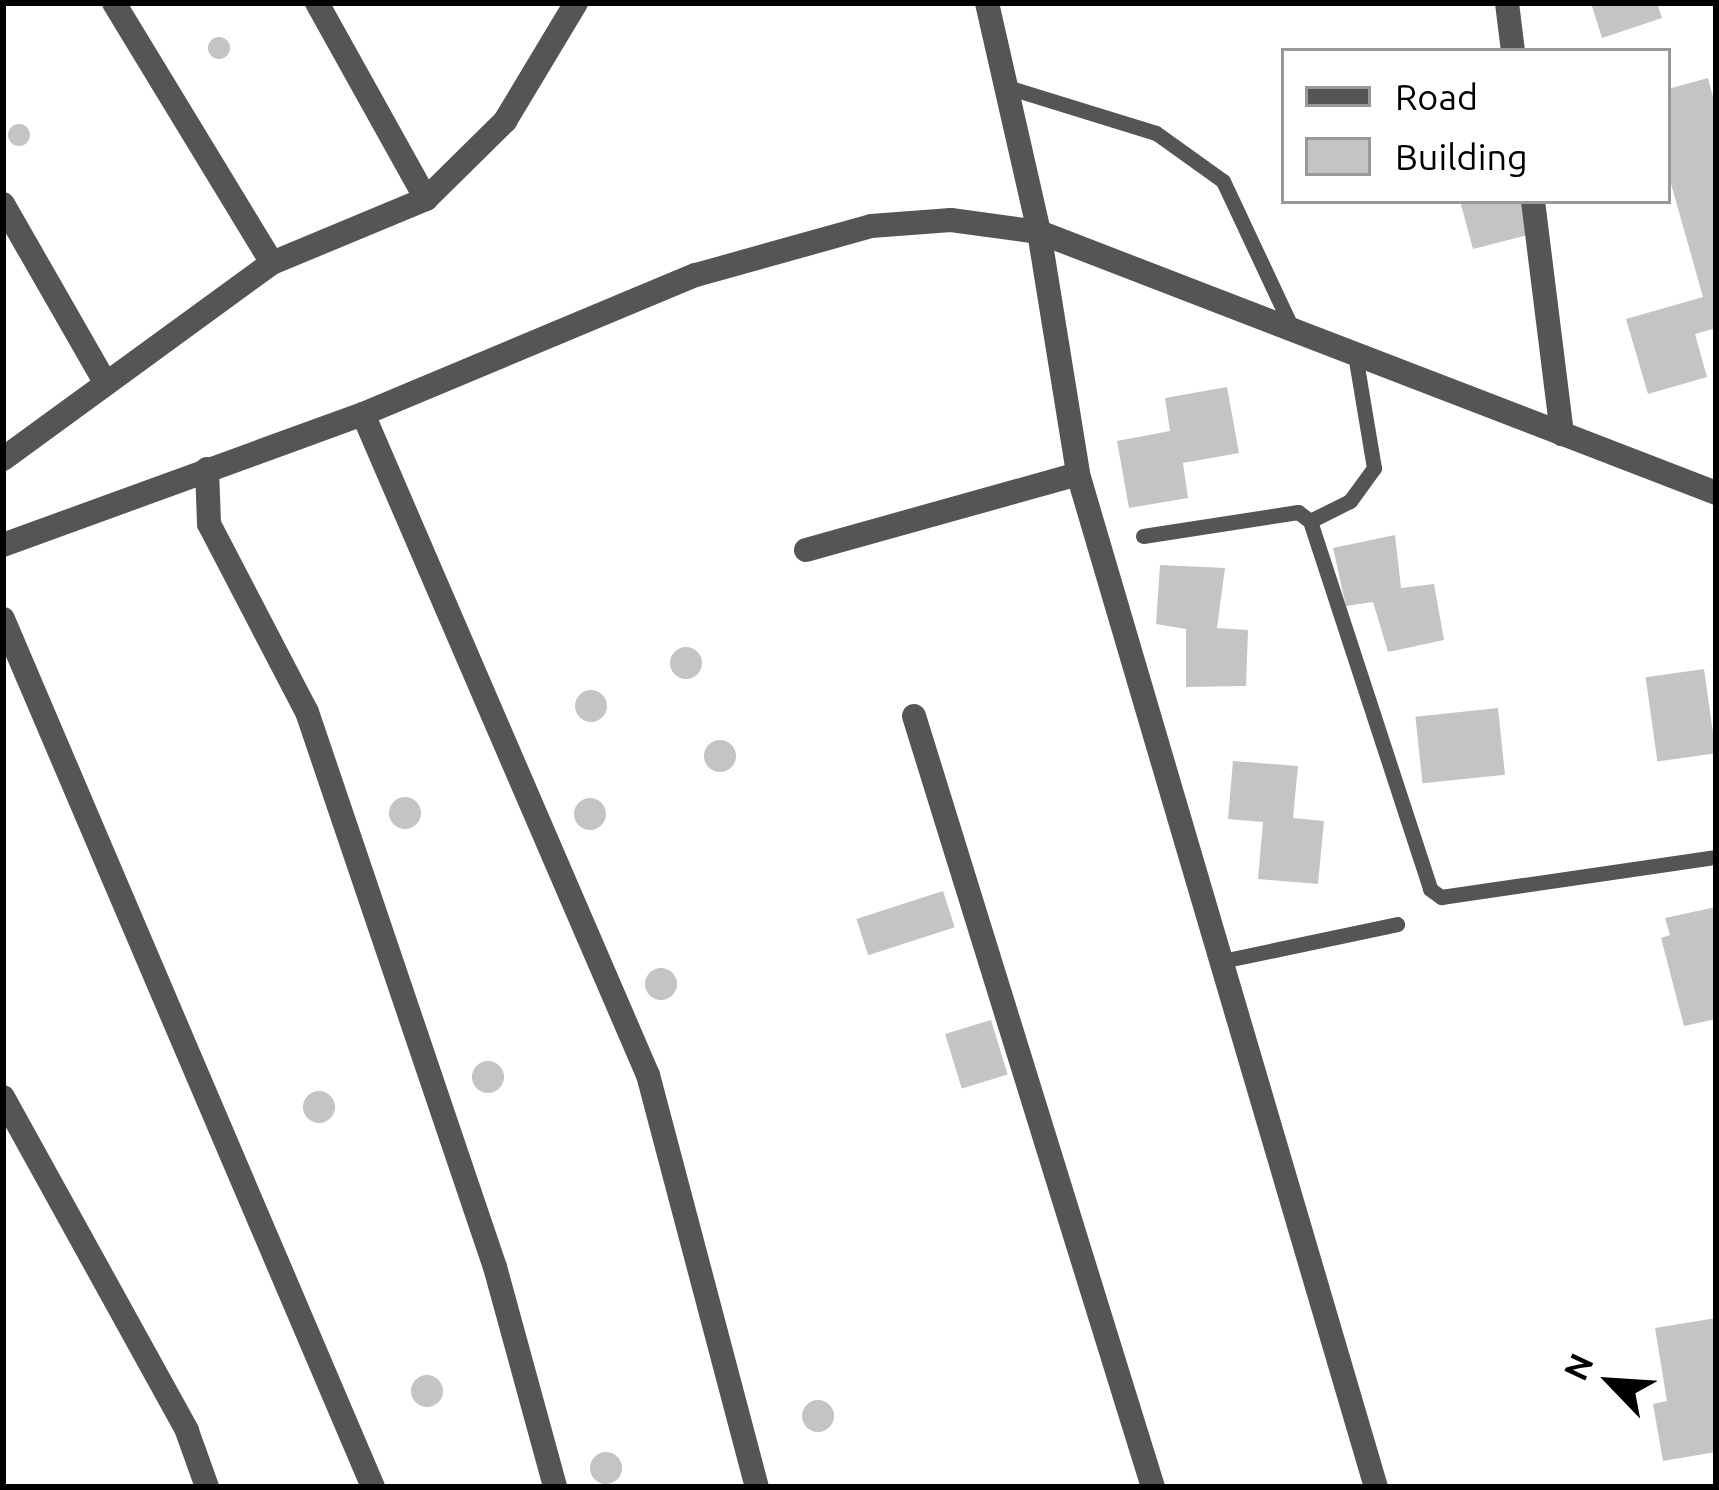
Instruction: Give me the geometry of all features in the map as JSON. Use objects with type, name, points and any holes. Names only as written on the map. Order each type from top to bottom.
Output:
[{"type":"street","points":[[114,3],[272,263]]},
{"type":"street","points":[[317,3],[426,199]]},
{"type":"street","points":[[987,3],[1039,232],[1078,474],[1376,1487]]},
{"type":"street","points":[[1508,3],[1514,48]]},
{"type":"street","points":[[3,459],[104,380],[272,263],[426,199],[505,121],[566,8]]},
{"type":"street","points":[[3,204],[104,380]]},
{"type":"street","points":[[1533,204],[1562,434]]},
{"type":"street","points":[[3,545],[363,415],[696,275],[871,226],[951,220],[1039,232],[1716,493]]},
{"type":"street","points":[[363,415],[649,1075],[757,1487]]},
{"type":"street","points":[[207,469],[209,524],[307,712],[495,1267],[555,1487]]},
{"type":"street","points":[[806,550],[1078,474]]},
{"type":"street","points":[[3,620],[373,1487]]},
{"type":"street","points":[[914,716],[1154,1487]]},
{"type":"street","points":[[3,1097],[188,1431],[207,1487]]},
{"type":"lane","points":[[1004,86],[1156,133],[1222,181],[1293,331]]},
{"type":"lane","points":[[1310,521],[1350,501],[1374,468],[1354,354]]},
{"type":"lane","points":[[1143,536],[1298,512],[1310,521],[1430,889],[1456,900],[1716,856]]},
{"type":"lane","points":[[1222,961],[1397,924]]},
{"type":"building","points":[[1591,3],[1657,3],[1662,18],[1602,38]]},
{"type":"building","points":[[219,37],[230,48],[219,59],[208,48]]},
{"type":"building","points":[[1708,78],[1716,108],[1716,328],[1695,334],[1707,377],[1648,394],[1626,319],[1703,297],[1671,184],[1671,88]]},
{"type":"building","points":[[19,124],[30,135],[19,146],[8,135]]},
{"type":"building","points":[[1461,204],[1524,204],[1532,234],[1473,249]]},
{"type":"building","points":[[1227,387],[1239,453],[1183,463],[1188,498],[1129,508],[1117,441],[1170,431],[1165,398]]},
{"type":"building","points":[[1395,535],[1401,588],[1434,584],[1444,640],[1388,652],[1373,602],[1346,606],[1333,548]]},
{"type":"building","points":[[1160,565],[1225,568],[1217,628],[1248,630],[1246,686],[1186,687],[1186,629],[1156,624]]},
{"type":"building","points":[[686,647],[697,652],[702,663],[697,674],[686,679],[675,674],[670,663],[675,652]]},
{"type":"building","points":[[1704,669],[1716,753],[1657,761],[1646,677]]},
{"type":"building","points":[[591,690],[602,695],[607,706],[602,717],[591,722],[580,717],[575,706],[580,695]]},
{"type":"building","points":[[1498,708],[1505,775],[1422,783],[1415,717]]},
{"type":"building","points":[[720,740],[731,745],[736,756],[731,767],[720,772],[709,767],[704,756],[709,745]]},
{"type":"building","points":[[1233,761],[1298,766],[1293,818],[1324,821],[1318,884],[1258,879],[1263,822],[1228,819]]},
{"type":"building","points":[[405,797],[416,802],[421,813],[416,824],[405,829],[394,824],[389,813],[394,802]]},
{"type":"building","points":[[590,798],[601,803],[606,814],[601,825],[590,830],[579,825],[574,814],[579,803]]},
{"type":"building","points":[[943,891],[955,927],[868,955],[856,919]]},
{"type":"building","points":[[1716,907],[1716,1019],[1684,1026],[1661,938],[1670,935],[1665,918]]},
{"type":"building","points":[[661,968],[672,973],[677,984],[672,995],[661,1000],[650,995],[645,984],[650,973]]},
{"type":"building","points":[[991,1020],[1008,1075],[962,1089],[945,1034]]},
{"type":"building","points":[[488,1061],[499,1066],[504,1077],[499,1088],[488,1093],[477,1088],[472,1077],[477,1066]]},
{"type":"building","points":[[319,1091],[330,1096],[335,1107],[330,1118],[319,1123],[308,1118],[303,1107],[308,1096]]},
{"type":"building","points":[[1716,1318],[1716,1452],[1663,1461],[1653,1404],[1667,1401],[1655,1328]]},
{"type":"building","points":[[427,1375],[438,1380],[443,1391],[438,1402],[427,1407],[416,1402],[411,1391],[416,1380]]},
{"type":"building","points":[[818,1400],[829,1405],[834,1416],[829,1427],[818,1432],[807,1427],[802,1416],[807,1405]]},
{"type":"building","points":[[606,1452],[617,1457],[622,1468],[617,1479],[606,1484],[595,1479],[590,1468],[595,1457]]}]
